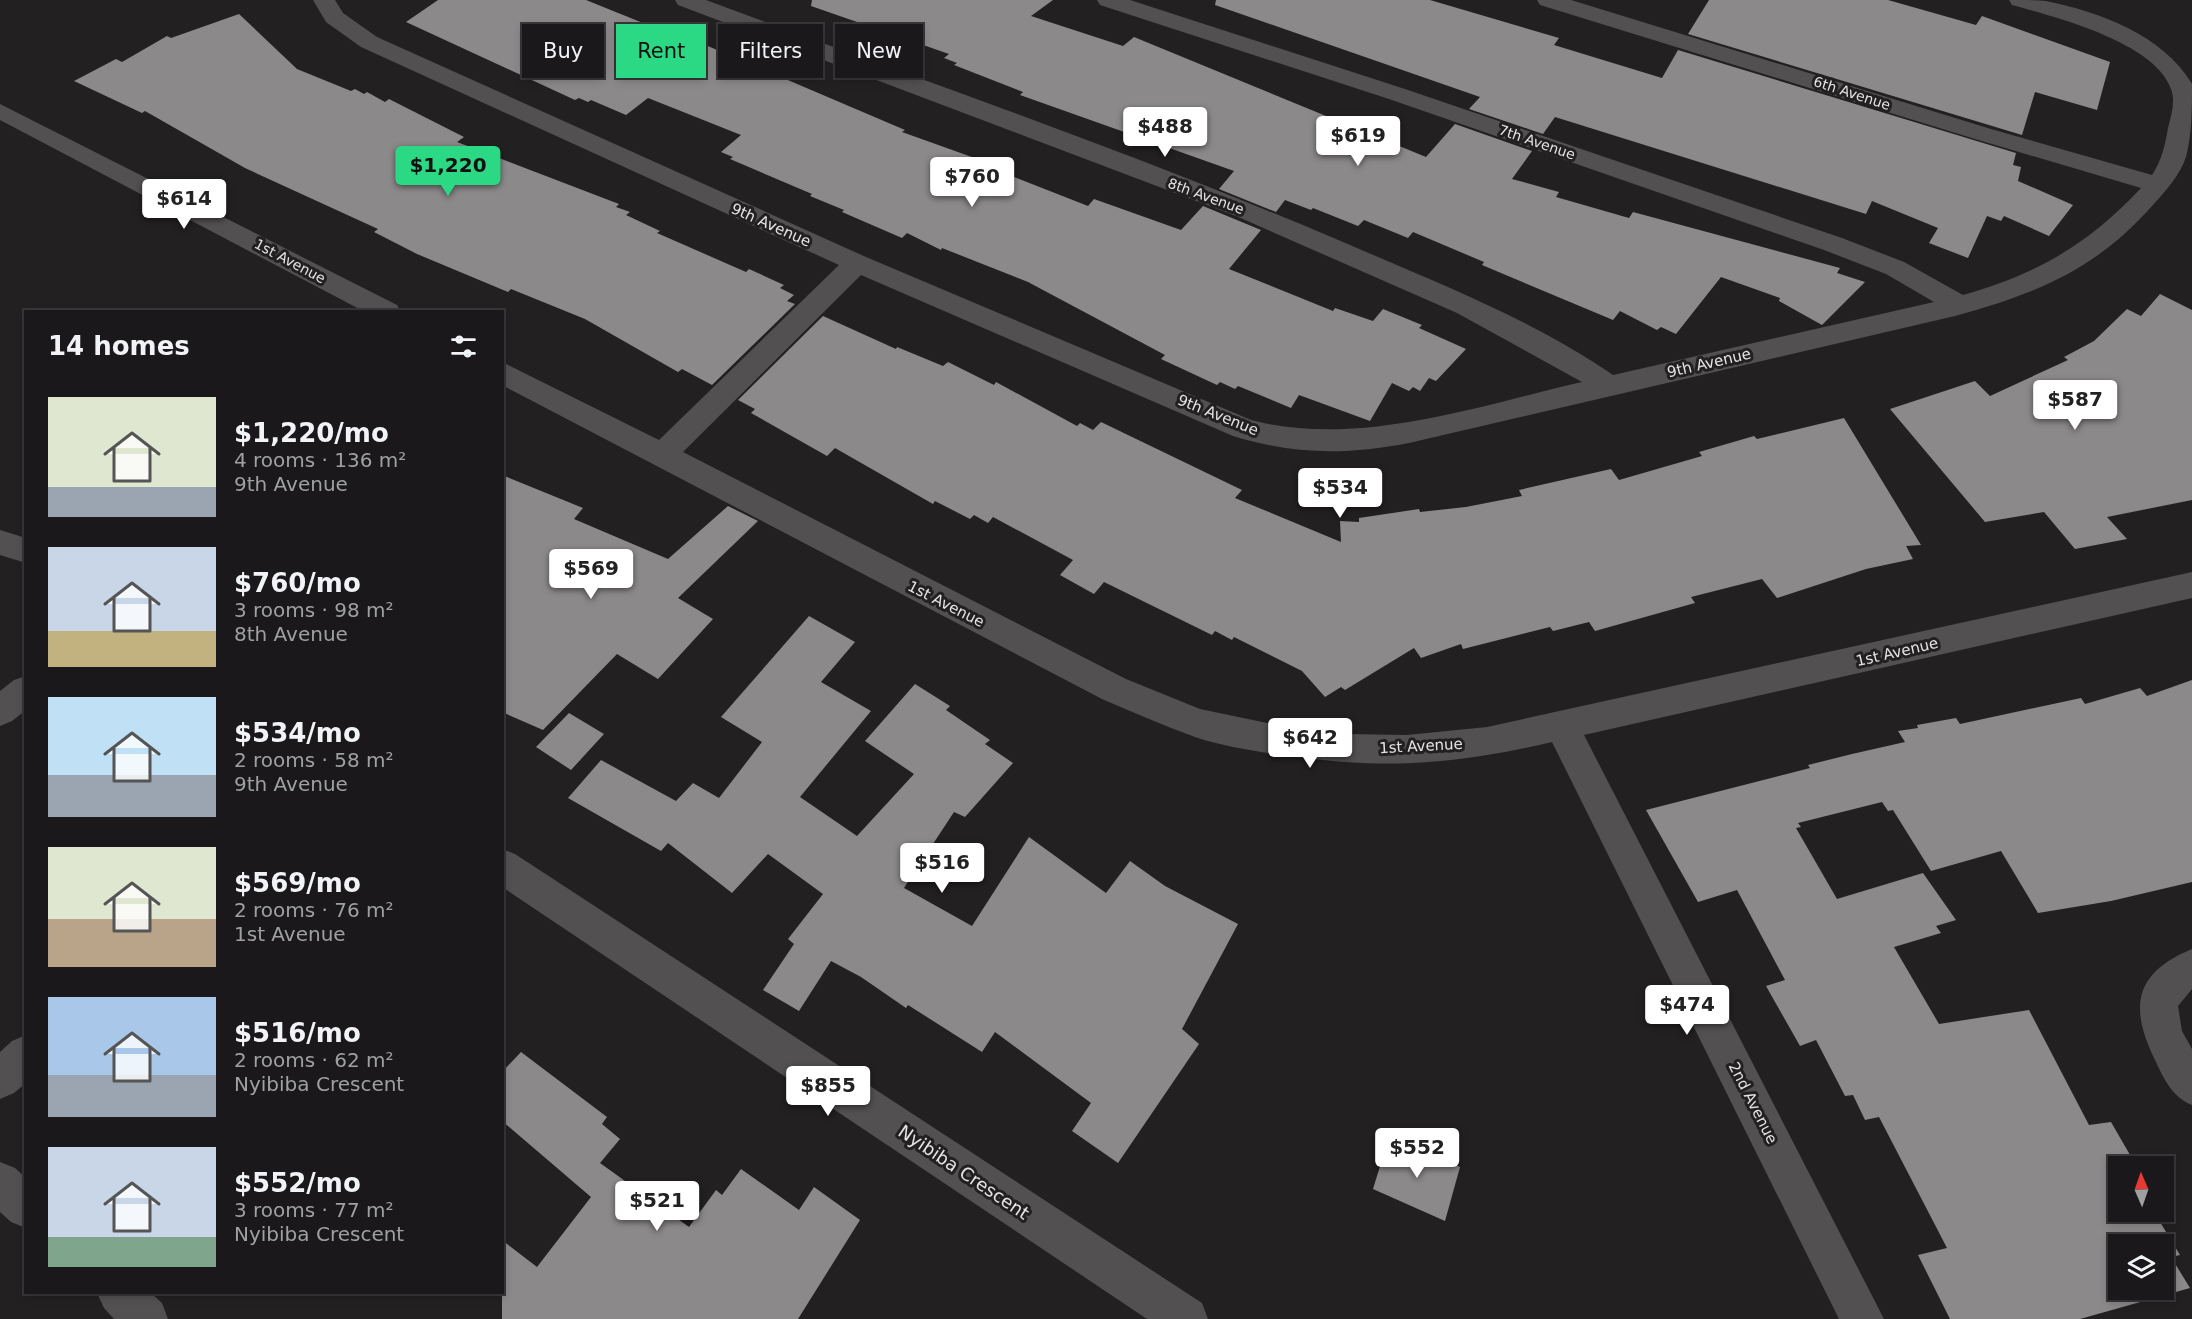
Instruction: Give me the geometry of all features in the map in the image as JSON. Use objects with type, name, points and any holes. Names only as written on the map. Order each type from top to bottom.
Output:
[{"type":"street","name":"9th Avenue","points":[[324,0],[334,17],[369,42],[857,263],[1243,428],[1280,438],[1324,442],[1379,436],[1609,387],[1958,304],[2018,287],[2055,271],[2096,244],[2131,213],[2156,184],[2182,162]]},
{"type":"street","name":"8th Avenue","points":[[686,0],[1256,214],[1467,306],[1579,366],[1609,387]]},
{"type":"street","name":"7th Avenue","points":[[1108,0],[1397,94],[1833,244],[1895,268],[1958,304]]},
{"type":"street","name":"6th Avenue","points":[[1548,0],[1983,134],[2156,184]]},
{"type":"street","points":[[2020,0],[2075,17],[2128,38],[2147,50],[2172,72],[2183,88],[2187,100],[2182,162]]},
{"type":"street","name":"1st Avenue","points":[[0,111],[383,310]]},
{"type":"street","points":[[662,455],[857,263]]},
{"type":"street","name":"1st Avenue","points":[[504,373],[1114,690],[1198,723],[1267,738],[1346,749],[1407,750],[1487,742],[2192,585]]},
{"type":"street","points":[[0,542],[24,550]]},
{"type":"street","points":[[0,711],[24,692]]},
{"type":"street","name":"2nd Avenue","points":[[1562,727],[1862,1319]]},
{"type":"street","name":"Nyibiba Crescent","points":[[504,867],[1186,1319]]},
{"type":"street","points":[[2192,968],[2174,975],[2162,989],[2158,1005],[2168,1049],[2192,1084]]},
{"type":"street","points":[[0,1079],[24,1057]]},
{"type":"street","points":[[0,1183],[24,1205]]},
{"type":"street","points":[[119,1294],[146,1319]]},
{"type":"building","points":[[438,0],[586,0],[645,24],[616,24],[616,78],[706,78],[706,45],[718,50],[718,78],[783,78],[905,130],[902,132],[983,161],[981,164],[1088,206],[1094,199],[1181,230],[1203,206],[1261,230],[1229,269],[1333,311],[1335,308],[1373,321],[1383,309],[1422,325],[1419,328],[1466,349],[1436,381],[1429,378],[1420,391],[1413,387],[1409,391],[1392,383],[1370,421],[1299,395],[1291,408],[1238,386],[1235,389],[1220,382],[1217,385],[1161,359],[1165,355],[1028,282],[942,248],[941,250],[907,233],[902,238],[842,212],[844,210],[810,196],[812,194],[730,159],[733,157],[721,152],[741,135],[648,98],[626,115],[591,100],[588,102],[579,98],[575,100],[527,78],[604,78],[604,24],[522,24],[522,76],[406,22]]},
{"type":"building","points":[[812,0],[1053,0],[1031,16],[1123,46],[1134,37],[1426,157],[1455,124],[1532,151],[1512,179],[1559,192],[1556,197],[1629,218],[1633,212],[1840,268],[1837,273],[1865,282],[1822,325],[1779,301],[1780,298],[1721,277],[1676,334],[1661,327],[1657,330],[1620,311],[1613,320],[1482,265],[1484,262],[1413,232],[1408,238],[1364,220],[1358,226],[1313,208],[1311,210],[1285,200],[1276,212],[1219,189],[1234,171],[1020,95],[1023,92],[954,65],[957,63],[944,58],[949,54],[923,45],[923,24],[863,24],[811,6]]},
{"type":"building","points":[[1216,0],[1430,0],[1559,38],[1554,45],[1662,78],[1678,50],[2016,153],[2013,165],[2021,167],[2018,181],[2073,205],[2049,236],[2004,216],[2001,221],[1987,216],[1968,258],[1929,243],[1938,228],[1872,201],[1866,214],[1555,117],[1543,134],[1469,109],[1480,97],[1215,5]]},
{"type":"building","points":[[1709,0],[1888,0],[1976,25],[1982,16],[2110,62],[2097,110],[2035,92],[2022,135],[1688,34]]},
{"type":"building","points":[[239,14],[297,69],[351,91],[355,89],[364,94],[367,92],[385,102],[389,99],[464,137],[457,142],[619,204],[616,207],[630,212],[626,215],[660,231],[657,233],[746,272],[749,269],[784,285],[780,288],[794,295],[787,301],[795,304],[712,385],[682,369],[678,372],[585,319],[511,289],[508,292],[417,254],[374,232],[378,229],[245,168],[145,111],[142,113],[74,81],[116,59],[122,62],[167,36],[171,38]]},
{"type":"building","points":[[2160,294],[2192,310],[2192,500],[2107,517],[2127,539],[2075,549],[2044,512],[1985,522],[1890,409],[1975,381],[1990,396],[2068,360],[2064,357],[2094,341],[2127,309],[2141,316]]},
{"type":"building","points":[[823,316],[896,349],[897,347],[943,366],[948,362],[994,385],[996,382],[1077,426],[1080,423],[1093,430],[1101,422],[1242,490],[1235,498],[1341,542],[1340,521],[1359,522],[1359,518],[1419,509],[1420,512],[1466,507],[1522,496],[1519,490],[1611,469],[1619,480],[1702,456],[1699,452],[1754,436],[1757,439],[1844,418],[1921,545],[1906,546],[1913,559],[1866,569],[1777,598],[1762,579],[1691,597],[1695,603],[1595,631],[1589,622],[1553,631],[1550,627],[1463,649],[1461,644],[1421,658],[1414,648],[1345,690],[1341,687],[1325,697],[1302,671],[1234,637],[1232,640],[1215,631],[1212,635],[1104,582],[1094,594],[1060,575],[1073,560],[993,517],[988,523],[974,515],[970,519],[935,501],[933,504],[835,448],[827,456],[751,413],[755,409],[738,400]]},
{"type":"building","points":[[504,476],[583,508],[574,519],[668,559],[728,506],[758,521],[678,598],[713,619],[658,679],[617,654],[543,730],[504,713]]},
{"type":"building","points":[[809,616],[855,642],[821,682],[871,711],[800,797],[857,836],[914,774],[865,741],[915,684],[950,706],[946,710],[990,740],[985,744],[1013,763],[965,817],[954,812],[904,888],[972,926],[1029,837],[1106,893],[1130,861],[1165,886],[1238,924],[1182,1029],[1199,1044],[1118,1163],[1072,1131],[1091,1103],[995,1032],[982,1052],[908,1005],[906,1008],[861,977],[831,961],[799,1011],[763,990],[794,944],[788,939],[823,894],[768,854],[732,893],[668,843],[661,851],[568,798],[601,760],[676,801],[693,783],[719,798],[762,742],[721,717]]},
{"type":"building","points":[[2192,680],[2192,882],[2111,901],[2038,913],[2001,851],[1931,871],[1893,810],[1888,811],[1882,802],[1798,823],[1801,827],[1796,828],[1837,899],[1923,873],[1956,920],[1936,926],[1941,933],[1894,947],[1939,1024],[2029,1010],[2089,1125],[2111,1122],[2131,1156],[2108,1156],[2108,1222],[2160,1222],[2167,1234],[2108,1234],[2108,1300],[2147,1300],[2080,1319],[1950,1319],[1918,1255],[1947,1248],[1879,1117],[1865,1120],[1853,1095],[1845,1096],[1816,1040],[1800,1046],[1766,986],[1785,980],[1737,890],[1698,902],[1646,810],[1810,768],[1808,765],[1905,742],[1898,731],[1918,728],[1917,725],[1956,718],[1960,724],[2081,698],[2085,704],[2140,688],[2147,696]]},
{"type":"building","points":[[569,713],[604,734],[571,770],[536,747]]},
{"type":"building","points":[[521,1052],[607,1117],[602,1124],[620,1139],[600,1163],[689,1227],[716,1190],[722,1195],[741,1169],[799,1210],[814,1187],[860,1220],[798,1319],[502,1319],[504,1242],[537,1267],[591,1197],[504,1123],[504,1070]]},
{"type":"building","points":[[1389,1137],[1460,1167],[1445,1221],[1373,1189]]},
{"type":"building","points":[[2174,1245],[2180,1255],[2174,1256]]},
{"type":"building","points":[[2174,1262],[2190,1288],[2174,1293]]}]
